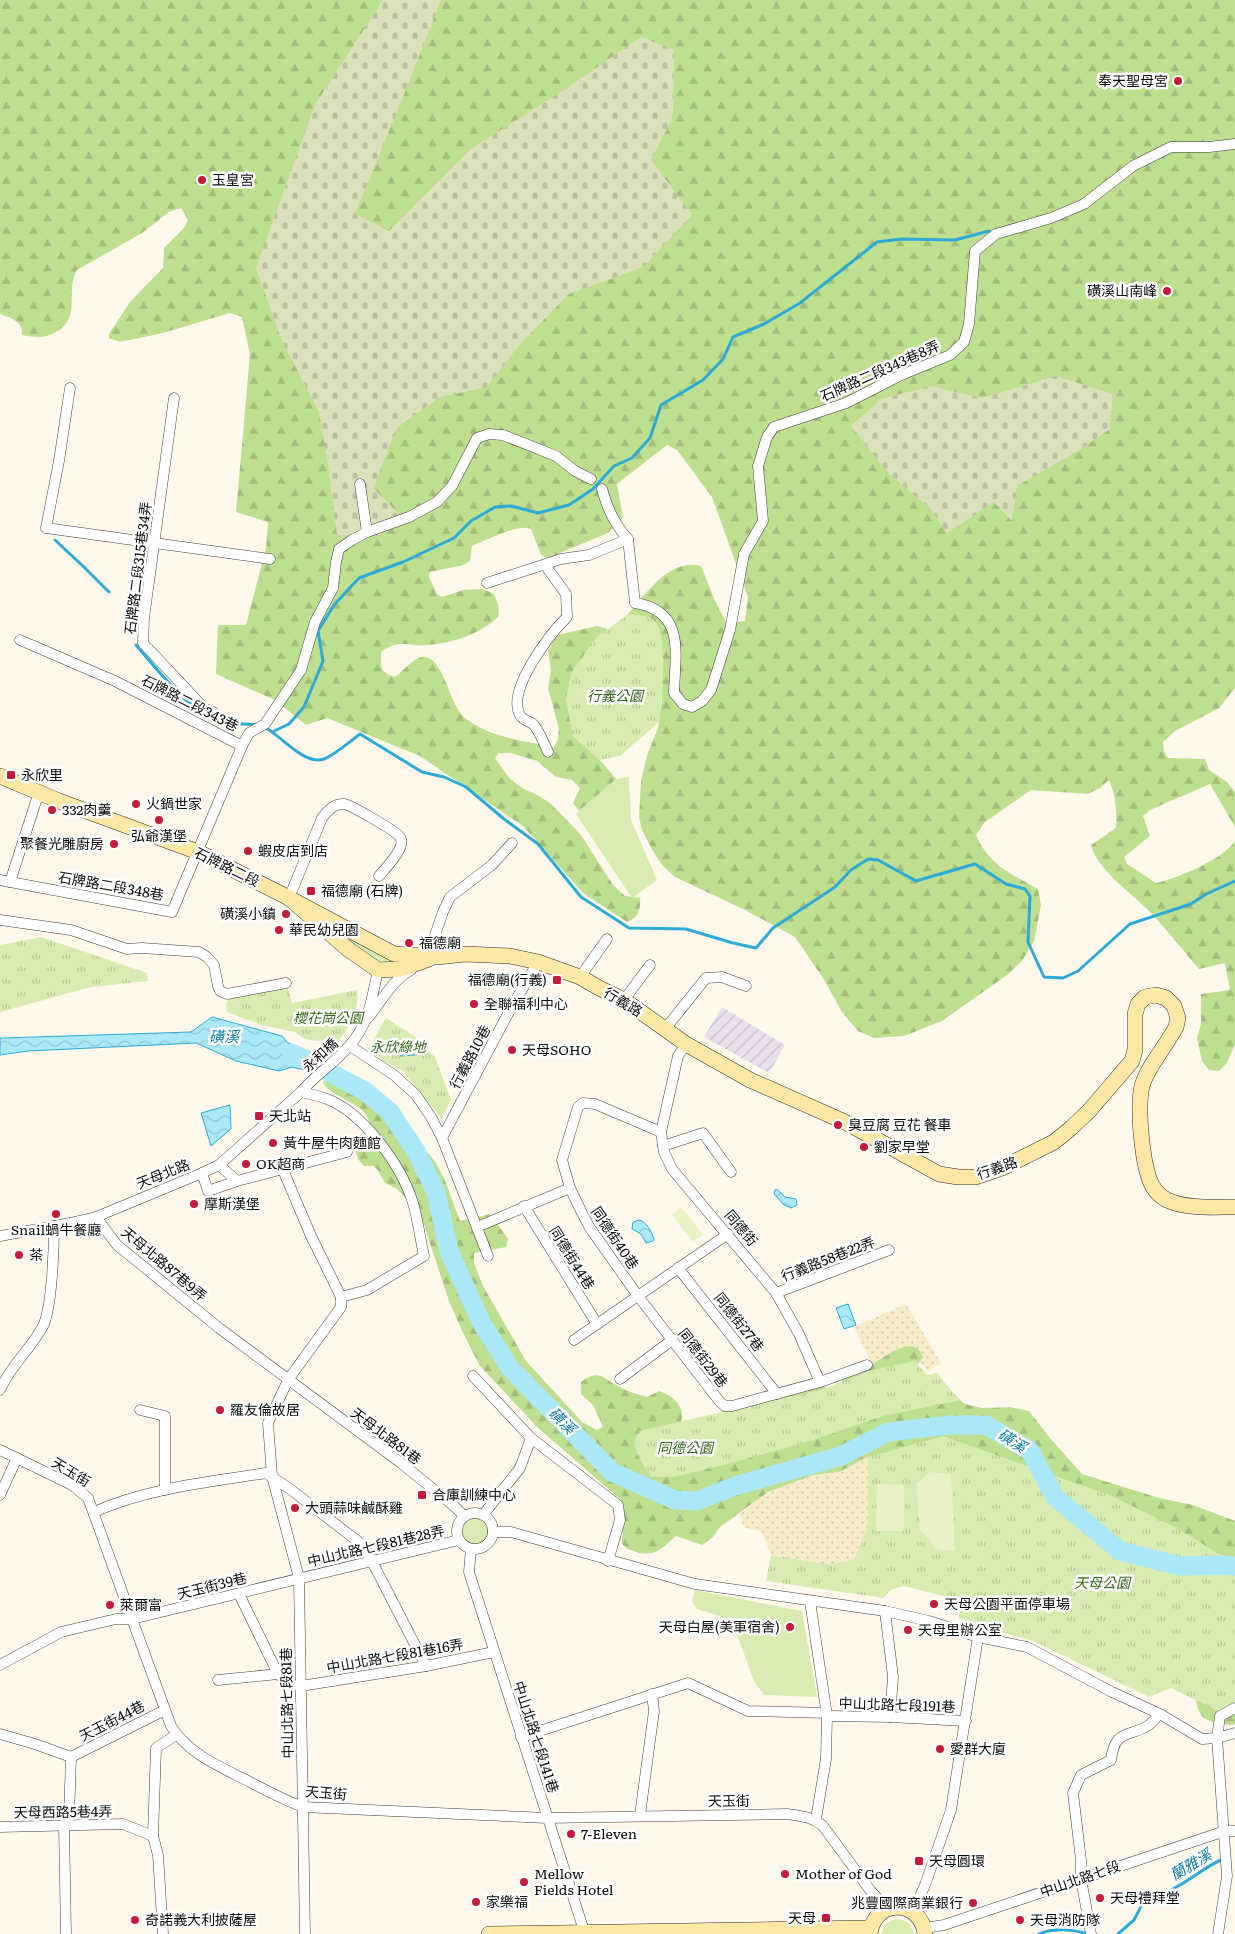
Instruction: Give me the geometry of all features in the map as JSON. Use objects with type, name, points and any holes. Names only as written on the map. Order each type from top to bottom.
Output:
[{"type":"street","name":"石牌路二段343巷8弄","points":[[602,489],[606,506],[628,539],[635,603],[661,612],[672,624],[676,650],[674,693],[683,704],[692,708],[702,701],[711,690],[730,630],[744,554],[763,520],[758,466],[767,437],[774,427],[846,403],[899,376],[950,355],[964,342],[969,324],[975,251],[996,234],[1051,218],[1084,204],[1133,166],[1171,147],[1209,147],[1235,144]]},
{"type":"street","points":[[70,388],[46,528],[270,559]]},
{"type":"street","name":"石牌路二段315巷34弄","points":[[174,398],[144,618],[143,643],[205,709],[213,712]]},
{"type":"street","points":[[242,746],[249,733],[265,724],[301,670],[315,622],[333,588],[339,549],[367,532],[409,517],[437,502],[452,486],[477,438],[489,434],[503,435],[556,456],[575,471],[591,479]]},
{"type":"street","points":[[360,484],[367,532]]},
{"type":"street","points":[[487,583],[569,557],[589,555],[628,539]]},
{"type":"street","points":[[545,565],[566,594],[567,617],[536,655],[516,698],[519,713],[524,721],[534,724],[548,752]]},
{"type":"street","name":"石牌路二段343巷","points":[[20,640],[115,681],[242,746],[198,852]]},
{"type":"street","name":"石牌路二段","points":[[0,776],[198,852],[288,898],[349,950],[378,970]]},
{"type":"street","points":[[5,881],[39,792]]},
{"type":"street","points":[[379,876],[401,848],[400,836],[377,820],[344,804],[336,805],[327,811],[322,818],[288,898],[394,954],[437,957]]},
{"type":"street","points":[[437,957],[433,941],[450,896],[492,865],[512,843]]},
{"type":"street","name":"石牌路二段348巷","points":[[5,881],[172,912],[198,852]]},
{"type":"street","points":[[0,920],[71,930],[127,949],[142,948],[199,952],[214,965],[220,991],[227,994],[286,984]]},
{"type":"street","points":[[580,976],[607,939]]},
{"type":"street","name":"行義路","points":[[437,957],[465,954],[510,956],[538,962],[580,976],[624,1000],[686,1044],[750,1080],[845,1122],[939,1174],[958,1177],[976,1177],[1002,1168],[1036,1153],[1070,1129],[1089,1111],[1132,1061],[1135,1050],[1135,1014],[1138,1004],[1145,997],[1156,995],[1166,998],[1174,1006],[1178,1018],[1176,1027],[1143,1085],[1140,1102],[1143,1148],[1148,1173],[1156,1191],[1169,1201],[1183,1205],[1235,1207]]},
{"type":"street","points":[[367,1018],[378,970],[401,969],[437,957]]},
{"type":"street","points":[[437,957],[403,974],[367,1018],[350,1046],[394,1075],[416,1095],[431,1117],[442,1138],[488,1256]]},
{"type":"street","name":"行義路10巷","points":[[442,1138],[510,1010],[538,962]]},
{"type":"street","points":[[624,1000],[650,966]]},
{"type":"street","points":[[665,1029],[699,984],[706,978],[722,978],[746,986]]},
{"type":"street","name":"同德街","points":[[686,1044],[678,1056],[661,1132],[663,1146],[672,1169],[776,1293],[799,1334],[820,1382]]},
{"type":"street","name":"永和橋","points":[[304,1088],[350,1046]]},
{"type":"street","points":[[283,1170],[340,1297],[367,1290],[424,1256],[413,1204],[394,1160],[358,1119],[343,1107],[304,1088]]},
{"type":"street","name":"天母北路","points":[[0,1236],[96,1217],[219,1165],[304,1088]]},
{"type":"street","name":"同德街40巷","points":[[638,1296],[590,1228],[570,1188],[562,1160],[578,1107],[583,1103],[595,1104],[661,1132]]},
{"type":"street","points":[[663,1146],[703,1133],[731,1172]]},
{"type":"street","points":[[202,1173],[208,1191],[237,1181],[347,1152]]},
{"type":"street","points":[[219,1165],[237,1181]]},
{"type":"street","points":[[476,1227],[570,1188]]},
{"type":"street","name":"同德街44巷","points":[[524,1206],[597,1324]]},
{"type":"street","name":"天母北路87巷9弄","points":[[96,1217],[117,1245],[219,1328],[288,1380]]},
{"type":"street","points":[[0,1390],[10,1371],[33,1342],[44,1324],[48,1311],[54,1226]]},
{"type":"street","points":[[574,1340],[728,1234]]},
{"type":"street","name":"行義路58巷22弄","points":[[776,1293],[890,1250]]},
{"type":"street","name":"同德街27巷","points":[[678,1268],[777,1394]]},
{"type":"street","name":"同德街29巷","points":[[638,1296],[725,1406],[732,1406],[820,1382]]},
{"type":"street","name":"中山北路七段81巷","points":[[304,1934],[299,1578],[272,1476],[268,1423],[288,1380],[341,1307],[340,1297]]},
{"type":"street","points":[[620,1379],[672,1340]]},
{"type":"street","points":[[820,1382],[867,1364]]},
{"type":"street","points":[[473,1376],[531,1438],[618,1505],[620,1520],[608,1561]]},
{"type":"street","name":"天母北路81巷","points":[[288,1380],[401,1463],[464,1516]]},
{"type":"street","points":[[140,1410],[165,1416],[165,1490]]},
{"type":"street","points":[[483,1515],[520,1468],[531,1438]]},
{"type":"street","name":"天玉街","points":[[0,1450],[81,1490],[88,1498],[165,1710],[176,1735],[190,1748],[211,1762],[288,1801],[303,1807],[547,1818],[787,1814],[816,1820]]},
{"type":"street","points":[[0,1495],[17,1458]]},
{"type":"street","points":[[94,1512],[109,1505],[165,1490],[266,1473],[364,1546],[370,1561],[426,1666]]},
{"type":"street","points":[[473,1513],[483,1515],[491,1522],[493,1532],[490,1542],[486,1546],[471,1549],[459,1540],[457,1525],[464,1516],[473,1513]]},
{"type":"street","points":[[493,1532],[510,1532],[695,1584],[885,1611],[929,1621],[978,1637],[1027,1647],[1112,1692],[1160,1714],[1202,1738],[1217,1738],[1235,1733]]},
{"type":"street","name":"中山北路七段81巷28弄","points":[[299,1578],[459,1540]]},
{"type":"street","name":"中山北路七段141巷","points":[[471,1549],[468,1572],[585,1933]]},
{"type":"street","name":"天玉街39巷","points":[[0,1665],[61,1632],[116,1618],[132,1619],[299,1578]]},
{"type":"street","points":[[239,1594],[278,1674],[291,1685],[301,1686]]},
{"type":"street","points":[[810,1601],[827,1714],[826,1759],[816,1820],[823,1826],[870,1890],[887,1909]]},
{"type":"street","points":[[885,1611],[893,1677],[890,1716]]},
{"type":"street","name":"中山北路七段191巷","points":[[913,1912],[925,1885],[951,1810],[978,1637]]},
{"type":"street","name":"中山北路七段81巷16弄","points":[[301,1686],[426,1666],[494,1652]]},
{"type":"street","points":[[218,1680],[278,1674]]},
{"type":"street","name":"中山北路七段191巷","points":[[521,1737],[688,1683],[748,1711],[890,1716],[966,1721]]},
{"type":"street","points":[[640,1816],[654,1711],[652,1694]]},
{"type":"street","points":[[1218,1934],[1227,1876],[1230,1831],[1217,1738],[1220,1716],[1235,1708]]},
{"type":"street","name":"天玉街44巷","points":[[71,1757],[165,1710]]},
{"type":"street","points":[[1091,1934],[1081,1879],[1081,1860],[1073,1793],[1081,1775],[1111,1760],[1112,1747],[1124,1734],[1148,1725],[1160,1714]]},
{"type":"street","points":[[0,1734],[71,1757],[69,1818],[64,1826],[66,1934]]},
{"type":"street","points":[[163,1934],[158,1855],[153,1836],[156,1748],[176,1735]]},
{"type":"street","name":"天母西路5巷4弄","points":[[0,1827],[123,1824],[153,1836]]},
{"type":"street","name":"中山北路七段","points":[[925,1931],[1230,1831]]},
{"type":"street","points":[[489,1934],[870,1931],[876,1916],[887,1909],[900,1907],[918,1916],[925,1931]]},
{"type":"shaded area","points":[[722,1007],[785,1045],[769,1073],[704,1037]]},
{"type":"shaded area","points":[[906,1304],[941,1363],[928,1371],[915,1358],[872,1364],[854,1327]]},
{"type":"shaded area","points":[[868,1457],[868,1527],[855,1559],[831,1565],[771,1555],[762,1532],[743,1527],[740,1514],[768,1492],[813,1475],[839,1472]]},
{"type":"green space","points":[[0,0],[1235,0],[1235,688],[1219,708],[1175,731],[1163,742],[1164,751],[1168,758],[1205,759],[1209,770],[1227,782],[1235,792],[1235,827],[1210,784],[1150,810],[1143,816],[1150,836],[1124,857],[1127,864],[1156,883],[1199,867],[1220,855],[1235,841],[1235,1044],[1227,1063],[1219,1071],[1209,1070],[1202,1061],[1197,1038],[1201,1024],[1201,994],[1230,990],[1225,963],[1199,969],[1167,930],[1106,871],[1094,854],[1091,845],[1116,828],[1116,804],[1109,780],[1100,788],[1088,794],[1031,790],[985,822],[976,835],[987,854],[1001,867],[1038,889],[1041,905],[1034,941],[1022,961],[1007,975],[942,1021],[904,1036],[874,1038],[858,1031],[842,1012],[823,978],[795,937],[745,910],[675,877],[662,865],[642,830],[639,817],[641,781],[647,755],[658,728],[662,700],[652,618],[628,614],[650,588],[669,572],[679,567],[690,565],[701,566],[715,601],[727,624],[745,621],[748,597],[712,497],[677,450],[667,445],[617,484],[623,517],[608,533],[548,558],[541,555],[531,529],[519,528],[472,546],[470,561],[463,565],[430,572],[429,577],[437,594],[442,597],[463,590],[483,589],[494,594],[498,604],[499,616],[484,628],[457,640],[428,645],[399,644],[393,645],[381,652],[382,668],[386,673],[395,677],[418,658],[426,657],[433,661],[443,675],[459,711],[474,724],[508,738],[554,747],[558,739],[559,729],[548,688],[551,670],[548,651],[557,635],[597,626],[608,629],[596,638],[573,736],[600,760],[616,779],[579,811],[573,803],[580,788],[572,780],[556,777],[537,761],[511,753],[499,753],[495,758],[510,779],[550,803],[581,835],[613,885],[625,896],[640,898],[638,913],[631,920],[627,922],[583,893],[523,826],[420,756],[327,718],[306,725],[275,700],[216,674],[218,625],[246,625],[266,548],[268,522],[236,512],[250,354],[242,317],[230,313],[163,333],[120,342],[109,338],[109,334],[130,302],[163,268],[164,248],[183,229],[188,220],[181,208],[169,212],[142,233],[77,270],[72,285],[69,317],[66,324],[54,333],[41,337],[22,335],[21,326],[18,323],[0,314]]},
{"type":"green space","points":[[383,0],[441,0],[355,214],[389,231],[471,149],[567,88],[641,37],[674,50],[673,117],[651,160],[692,215],[643,267],[569,294],[522,342],[487,387],[440,397],[397,428],[374,489],[404,519],[377,536],[337,535],[319,412],[281,339],[256,268],[315,105]]},
{"type":"green space","points":[[1056,376],[1113,394],[1110,429],[1078,451],[1017,486],[1012,521],[994,502],[947,533],[930,508],[889,474],[851,426],[881,399],[931,386],[982,398]]},
{"type":"green space","name":"行義公園","points":[[628,614],[651,618],[659,628],[662,639],[663,669],[659,722],[620,756],[600,760],[573,736],[566,700],[571,673],[596,638]]},
{"type":"green space","points":[[629,777],[631,820],[657,880],[632,898],[576,814],[616,779]]},
{"type":"green space","points":[[346,932],[405,962],[382,963],[345,938]]},
{"type":"green space","points":[[41,937],[147,973],[148,981],[91,987],[0,1012],[0,945]]},
{"type":"green space","name":"櫻花崗公園","points":[[288,988],[292,1003],[357,990],[358,997],[354,1017],[339,1040],[317,1041],[305,1039],[295,1032],[261,1025],[227,1012],[226,1004],[228,999]]},
{"type":"green space","name":"永欣綠地","points":[[386,1018],[414,1036],[435,1057],[451,1100],[442,1119],[404,1072],[382,1060],[368,1049]]},
{"type":"green space","points":[[338,1067],[374,1093],[396,1113],[436,1163],[444,1178],[460,1221],[490,1214],[508,1239],[506,1247],[474,1253],[474,1263],[483,1286],[526,1361],[582,1422],[597,1430],[603,1427],[593,1405],[581,1394],[581,1382],[593,1376],[601,1376],[626,1390],[647,1397],[659,1391],[668,1395],[678,1404],[682,1413],[682,1418],[675,1434],[714,1419],[724,1410],[808,1388],[825,1386],[828,1399],[841,1386],[842,1376],[868,1367],[899,1349],[913,1347],[919,1350],[923,1357],[915,1368],[914,1379],[937,1373],[954,1395],[965,1404],[982,1408],[1010,1407],[1029,1411],[1082,1474],[1159,1498],[1193,1505],[1235,1521],[1235,1724],[1227,1725],[1207,1720],[1199,1711],[1195,1696],[954,1584],[903,1575],[878,1591],[818,1562],[831,1565],[855,1559],[866,1532],[876,1531],[868,1482],[868,1457],[839,1472],[813,1475],[768,1492],[720,1527],[712,1538],[702,1545],[676,1536],[656,1552],[646,1554],[626,1548],[622,1544],[621,1500],[537,1427],[480,1366],[449,1301],[422,1219],[397,1189],[385,1183],[377,1169],[373,1166],[364,1166],[358,1159],[354,1146],[370,1126],[364,1112],[335,1094],[323,1083],[326,1077]]},
{"type":"green space","points":[[681,1207],[703,1234],[693,1242],[672,1215]]},
{"type":"green space","name":"同德公園","points":[[915,1361],[927,1375],[937,1373],[961,1400],[883,1416],[804,1443],[673,1477],[651,1477],[638,1456],[634,1443],[639,1431],[824,1389],[872,1370]]},
{"type":"green space","name":"天母公園","points":[[943,1436],[1112,1496],[1177,1528],[1219,1554],[1235,1559],[1235,1707],[1222,1713],[1171,1688],[1149,1697],[1033,1641],[976,1625],[959,1618],[960,1600],[903,1586],[891,1590],[883,1598],[766,1581],[771,1555],[831,1565],[855,1559],[868,1527],[868,1457]]},
{"type":"green space","points":[[930,1472],[951,1474],[955,1551],[938,1550],[920,1530],[916,1484]]},
{"type":"green space","points":[[877,1484],[904,1485],[904,1531],[876,1531]]},
{"type":"green space","points":[[475,1517],[485,1521],[489,1531],[485,1541],[475,1545],[465,1541],[461,1531],[465,1521]]},
{"type":"green space","points":[[695,1590],[802,1611],[817,1697],[764,1695],[754,1681],[732,1626],[720,1616],[697,1609],[692,1602]]},
{"type":"green space","points":[[895,1919],[908,1923],[912,1927],[914,1934],[881,1934],[885,1924]]},
{"type":"water","name":"磺溪","points":[[212,1017],[282,1036],[288,1043],[323,1057],[308,1071],[292,1067],[279,1071],[236,1061],[196,1043],[28,1051],[0,1055],[0,1038],[191,1032]]},
{"type":"water","points":[[396,1039],[415,1055],[400,1056]]},
{"type":"water","points":[[230,1105],[231,1129],[211,1146],[201,1113]]},
{"type":"water","points":[[777,1189],[785,1197],[796,1199],[797,1205],[791,1208],[784,1205],[774,1194]]},
{"type":"water","points":[[639,1220],[652,1233],[653,1241],[646,1243],[641,1234],[632,1229],[633,1222]]},
{"type":"water","points":[[848,1304],[856,1325],[844,1329],[836,1308]]},
{"type":"waterway","points":[[274,731],[289,724],[304,707],[323,661],[318,631],[334,605],[359,578],[403,562],[454,538],[471,521],[495,507],[511,506],[538,513],[569,505],[593,489],[614,466],[632,458],[650,438],[661,405],[703,380],[723,359],[733,337],[764,324],[800,303],[877,242],[901,239],[955,240],[989,231]]},
{"type":"waterway","points":[[55,540],[109,592]]},
{"type":"waterway","points":[[136,645],[171,685],[201,713],[222,723],[258,725]]},
{"type":"waterway","points":[[264,727],[293,749],[316,760],[332,755],[360,734],[422,772],[444,777],[466,787],[504,819],[538,844],[581,897],[629,928],[686,929],[756,948],[773,928],[835,887],[851,870],[868,859],[878,860],[916,881],[975,864],[1006,884],[1025,889],[1030,896],[1028,942],[1044,977],[1063,978],[1078,971],[1130,924],[1191,904],[1206,894],[1235,881]]},
{"type":"waterway","name":"磺溪","points":[[292,1053],[365,1091],[390,1112],[416,1151],[436,1192],[449,1251],[481,1322],[510,1368],[612,1472],[675,1500],[697,1501],[735,1486],[841,1456],[888,1432],[950,1425],[986,1425],[1030,1451],[1055,1497],[1120,1551],[1180,1566],[1235,1566]]},
{"type":"waterway","name":"蘭雅溪","points":[[1118,1934],[1134,1920],[1145,1899],[1171,1890],[1223,1859]]},
{"type":"waterway","name":"蘭雅溪","points":[[1039,1934],[1063,1930],[1088,1934]]},
{"type":"place","name":"奉天聖母宮","points":[[1178,81]]},
{"type":"place","name":"玉皇宮","points":[[202,180]]},
{"type":"place","name":"磺溪山南峰","points":[[1167,291]]},
{"type":"place","name":"永欣里","points":[[11,775]]},
{"type":"place","name":"火鍋世家","points":[[136,804]]},
{"type":"place","name":"332肉羹","points":[[52,810]]},
{"type":"place","name":"弘爺漢堡","points":[[159,820]]},
{"type":"place","name":"聚餐光雕廚房","points":[[114,844]]},
{"type":"place","name":"蝦皮店到店","points":[[248,851]]},
{"type":"place","name":"福德廟 (石牌)","points":[[311,891]]},
{"type":"place","name":"磺溪小鎮","points":[[286,914]]},
{"type":"place","name":"華民幼兒園","points":[[279,930]]},
{"type":"place","name":"福德廟","points":[[409,943]]},
{"type":"place","name":"福德廟(行義)","points":[[557,980]]},
{"type":"place","name":"全聯福利中心","points":[[474,1004]]},
{"type":"place","name":"天母SOHO","points":[[512,1050]]},
{"type":"place","name":"天北站","points":[[259,1116]]},
{"type":"place","name":"臭豆腐 豆花 餐車","points":[[838,1125]]},
{"type":"place","name":"黃牛屋牛肉麵館","points":[[273,1143]]},
{"type":"place","name":"劉家早堂","points":[[864,1147]]},
{"type":"place","name":"OK超商","points":[[246,1164]]},
{"type":"place","name":"摩斯漢堡","points":[[194,1204]]},
{"type":"place","name":"Snail蝸牛餐廳","points":[[56,1214]]},
{"type":"place","name":"茶","points":[[19,1255]]},
{"type":"place","name":"羅友倫故居","points":[[220,1410]]},
{"type":"place","name":"合庫訓練中心","points":[[422,1495]]},
{"type":"place","name":"大頭蒜味鹹酥雞","points":[[295,1508]]},
{"type":"place","name":"天母公園平面停車場","points":[[934,1604]]},
{"type":"place","name":"萊爾富","points":[[110,1605]]},
{"type":"place","name":"天母白屋(美軍宿舍)","points":[[790,1627]]},
{"type":"place","name":"天母里辦公室","points":[[908,1630]]},
{"type":"place","name":"愛群大廈","points":[[940,1749]]},
{"type":"place","name":"7-Eleven","points":[[571,1834]]},
{"type":"place","name":"天母圓環","points":[[919,1861]]},
{"type":"place","name":"Mother of God","points":[[785,1874]]},
{"type":"place","name":"Mellow Fields Hotel","points":[[524,1882]]},
{"type":"place","name":"天母禮拜堂","points":[[1100,1898]]},
{"type":"place","name":"家樂福","points":[[476,1902]]},
{"type":"place","name":"兆豐國際商業銀行","points":[[973,1903]]},
{"type":"place","name":"天母","points":[[826,1918]]},
{"type":"place","name":"奇諾義大利披薩屋","points":[[135,1920]]},
{"type":"place","name":"天母消防隊","points":[[1020,1920]]}]
